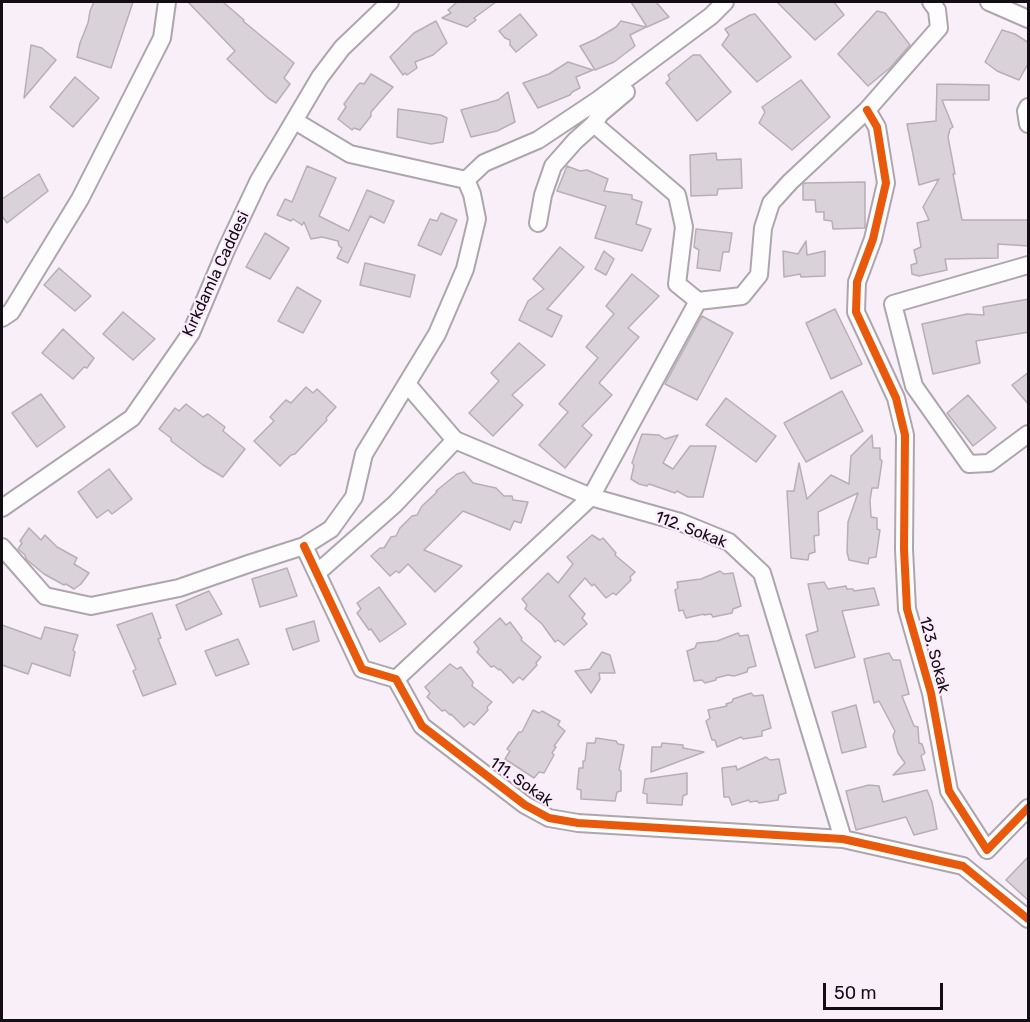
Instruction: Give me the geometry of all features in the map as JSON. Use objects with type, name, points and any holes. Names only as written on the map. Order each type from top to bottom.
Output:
[{"type":"street","points":[[2,318],[11,312],[80,199],[162,38],[167,2]]},
{"type":"street","name":"Kırkdamla Caddesi","points":[[2,508],[132,418],[191,333],[259,180],[320,77],[342,48],[390,2]]},
{"type":"street","points":[[538,222],[543,195],[554,166],[575,141],[594,124],[600,114],[725,2]]},
{"type":"street","points":[[594,124],[677,195],[684,227],[677,284],[698,301],[742,296],[759,275],[763,228],[771,202],[867,110],[939,28],[937,10],[931,2]]},
{"type":"street","points":[[989,2],[1029,19]]},
{"type":"street","points":[[466,180],[484,163],[538,140],[598,100],[711,16]]},
{"type":"street","points":[[1029,107],[1026,111],[1029,124]]},
{"type":"street","name":"123. Sokak","points":[[867,110],[877,127],[886,183],[873,239],[857,282],[856,312],[896,398],[905,435],[904,549],[907,609],[931,693],[949,791],[987,850]]},
{"type":"street","points":[[295,121],[350,154],[466,180]]},
{"type":"street","points":[[2,547],[45,596],[91,606],[179,588],[304,546],[331,529],[354,497],[364,454],[437,334],[465,268],[477,219],[472,194],[466,180]]},
{"type":"street","points":[[1029,265],[893,304],[914,386],[969,464],[989,463],[1029,434]]},
{"type":"street","points":[[304,546],[362,669],[396,679],[591,497],[698,301]]},
{"type":"street","name":"112. Sokak","points":[[407,384],[455,440],[591,497],[680,522],[729,542],[762,573],[843,839]]},
{"type":"street","points":[[896,398],[914,386]]},
{"type":"street","points":[[317,573],[395,504],[455,440]]},
{"type":"street","name":"111. Sokak","points":[[396,679],[422,726],[525,804],[549,818],[578,823],[843,839],[963,866]]},
{"type":"street","points":[[1029,808],[987,850],[963,866],[1029,919]]},
{"type":"building","points":[[94,2],[133,2],[111,68],[77,57]]},
{"type":"building","points":[[188,2],[223,2],[294,63],[284,78],[290,84],[276,103],[227,59],[235,51]]},
{"type":"building","points":[[457,2],[496,2],[474,18],[476,20],[467,27],[442,18],[451,13],[448,10]]},
{"type":"building","points":[[631,2],[656,2],[669,17],[647,27]]},
{"type":"building","points":[[777,2],[834,2],[844,15],[815,40]]},
{"type":"building","points":[[877,11],[885,13],[910,45],[891,67],[868,86],[838,54]]},
{"type":"building","points":[[520,14],[537,35],[516,52],[510,45],[510,40],[499,31]]},
{"type":"building","points":[[755,14],[791,57],[757,82],[722,45],[729,35],[725,29]]},
{"type":"building","points":[[436,21],[447,43],[433,55],[415,62],[417,68],[403,75],[390,57],[414,33]]},
{"type":"building","points":[[621,21],[646,27],[630,35],[635,46],[614,62],[595,70],[580,46],[616,27]]},
{"type":"building","points":[[1002,30],[1015,34],[1029,43],[1029,62],[1019,80],[997,71],[985,62]]},
{"type":"building","points":[[31,45],[42,48],[56,60],[24,98]]},
{"type":"building","points":[[693,55],[700,55],[731,92],[697,121],[666,83],[670,79],[668,75]]},
{"type":"building","points":[[568,62],[593,70],[576,77],[580,88],[570,95],[538,108],[523,83],[549,74]]},
{"type":"building","points":[[371,74],[393,87],[371,112],[371,116],[360,130],[354,128],[352,130],[338,119],[346,107],[344,104],[357,86],[360,83],[364,84]]},
{"type":"building","points":[[75,77],[99,98],[73,127],[50,107]]},
{"type":"building","points":[[801,80],[830,117],[792,150],[759,123],[765,112],[762,107]]},
{"type":"building","points":[[937,84],[989,85],[989,100],[942,100],[953,127],[948,137],[962,220],[1029,220],[1029,246],[998,244],[998,258],[945,259],[947,270],[919,276],[912,274],[911,265],[917,263],[914,250],[921,247],[917,223],[929,220],[923,207],[939,179],[919,185],[907,124],[936,121]]},
{"type":"building","points":[[508,92],[515,122],[497,131],[471,137],[461,110],[498,100]]},
{"type":"building","points":[[398,109],[441,115],[447,118],[443,142],[431,144],[397,137]]},
{"type":"building","points":[[716,153],[717,160],[741,159],[742,188],[718,189],[717,195],[691,196],[690,155]]},
{"type":"building","points":[[307,166],[336,178],[319,216],[349,231],[367,190],[394,201],[384,223],[370,216],[348,263],[337,258],[342,248],[338,241],[322,237],[311,239],[304,222],[302,225],[293,219],[291,221],[277,215],[285,199],[292,202]]},
{"type":"building","points":[[567,166],[580,171],[587,170],[608,179],[604,191],[632,195],[632,199],[642,202],[636,224],[651,229],[642,251],[595,238],[606,206],[557,191]]},
{"type":"building","points":[[39,174],[48,191],[7,223],[2,216],[2,199]]},
{"type":"building","points":[[865,182],[865,228],[833,229],[832,221],[824,220],[824,212],[816,212],[815,200],[803,200],[803,184],[805,183]]},
{"type":"building","points":[[441,213],[457,220],[441,255],[418,245],[430,219],[437,221]]},
{"type":"building","points":[[696,229],[732,233],[729,252],[723,252],[720,271],[697,268],[699,250],[694,247]]},
{"type":"building","points":[[265,233],[289,248],[270,279],[246,267]]},
{"type":"building","points":[[806,241],[807,255],[825,251],[825,276],[801,277],[800,274],[784,277],[783,251],[798,254]]},
{"type":"building","points":[[560,247],[584,267],[547,309],[562,316],[552,337],[519,320],[528,301],[544,289],[533,279]]},
{"type":"building","points":[[604,251],[614,259],[606,275],[595,269]]},
{"type":"building","points":[[365,263],[415,275],[410,297],[360,285]]},
{"type":"building","points":[[59,268],[91,296],[75,311],[44,285]]},
{"type":"building","points":[[632,274],[659,296],[628,328],[639,337],[599,383],[612,395],[582,426],[592,435],[565,468],[539,445],[568,412],[559,404],[598,358],[586,347],[614,314],[606,306]]},
{"type":"building","points":[[297,287],[321,301],[303,333],[278,321]]},
{"type":"building","points":[[1029,299],[1029,332],[976,341],[980,363],[933,374],[922,324],[967,314],[984,315],[983,307]]},
{"type":"building","points":[[835,309],[862,364],[831,379],[806,323]]},
{"type":"building","points":[[123,312],[155,339],[133,360],[103,334]]},
{"type":"building","points":[[702,316],[733,333],[697,400],[665,384]]},
{"type":"building","points":[[63,329],[94,358],[87,368],[84,367],[73,379],[42,353]]},
{"type":"building","points":[[519,343],[545,365],[512,395],[523,405],[493,436],[469,413],[499,381],[491,373]]},
{"type":"building","points":[[1029,372],[1029,405],[1012,385]]},
{"type":"building","points":[[306,387],[313,393],[317,389],[336,407],[295,454],[280,466],[254,441],[274,421],[270,417],[281,405],[286,400],[291,403]]},
{"type":"building","points":[[842,391],[863,431],[806,462],[784,423]]},
{"type":"building","points":[[41,394],[65,427],[37,447],[12,413]]},
{"type":"building","points":[[968,395],[996,428],[973,446],[947,413]]},
{"type":"building","points":[[726,398],[776,436],[756,462],[706,425]]},
{"type":"building","points":[[186,404],[203,417],[208,414],[225,427],[223,431],[245,449],[223,477],[171,441],[171,438],[159,429],[175,408],[179,411]]},
{"type":"building","points":[[642,434],[659,435],[665,439],[678,435],[663,463],[673,469],[690,446],[716,446],[703,497],[688,497],[677,491],[675,493],[649,484],[647,486],[639,484],[631,479],[634,465],[632,463]]},
{"type":"building","points":[[872,435],[873,448],[880,448],[882,461],[878,488],[872,488],[870,500],[871,517],[877,518],[877,529],[880,530],[876,557],[869,558],[868,564],[849,560],[848,522],[858,493],[818,512],[819,535],[814,536],[815,552],[809,554],[808,560],[791,558],[787,491],[794,491],[799,463],[807,499],[831,475],[849,484],[851,456]]},
{"type":"building","points":[[109,469],[132,499],[112,514],[108,510],[97,518],[78,492]]},
{"type":"building","points":[[464,472],[473,483],[496,488],[504,496],[512,496],[513,500],[528,502],[521,523],[514,521],[510,530],[463,511],[424,550],[462,566],[435,592],[408,564],[399,573],[396,571],[390,576],[371,556],[380,548],[384,548],[391,537],[396,536],[400,528],[412,516],[417,515],[436,491],[457,474]]},
{"type":"building","points":[[29,528],[41,540],[45,535],[57,547],[77,558],[74,564],[89,573],[81,584],[74,589],[64,585],[44,574],[26,559],[18,549],[22,543],[20,541]]},
{"type":"building","points":[[592,535],[600,540],[603,538],[616,553],[615,555],[635,572],[630,577],[631,580],[616,595],[613,593],[606,598],[594,584],[592,586],[585,578],[569,596],[585,614],[582,618],[587,624],[564,645],[558,640],[555,642],[542,624],[525,609],[527,605],[522,599],[548,573],[558,583],[573,564],[567,557]]},
{"type":"building","points":[[287,568],[297,596],[260,607],[252,579]]},
{"type":"building","points":[[720,571],[724,574],[733,573],[741,606],[733,609],[732,613],[713,617],[711,614],[704,614],[686,618],[683,610],[679,611],[675,590],[678,588],[677,582],[701,579]]},
{"type":"building","points":[[824,582],[828,589],[846,586],[847,589],[854,591],[874,588],[879,605],[842,611],[855,657],[815,668],[806,635],[818,631],[808,584]]},
{"type":"building","points":[[379,587],[406,624],[380,642],[357,613],[361,609],[357,603]]},
{"type":"building","points":[[209,591],[222,614],[186,630],[176,605]]},
{"type":"building","points":[[152,613],[161,638],[158,639],[176,684],[143,696],[133,671],[136,669],[117,625]]},
{"type":"building","points":[[500,618],[506,625],[510,622],[522,638],[521,640],[541,657],[523,680],[519,677],[513,683],[500,669],[491,667],[477,652],[479,649],[474,642]]},
{"type":"building","points":[[314,621],[319,641],[293,650],[286,629]]},
{"type":"building","points":[[2,625],[41,639],[45,627],[78,635],[73,650],[75,652],[70,676],[32,663],[28,674],[2,665]]},
{"type":"building","points":[[738,633],[740,636],[748,635],[756,666],[734,676],[728,675],[705,683],[702,680],[694,681],[687,651],[695,648],[697,643],[717,641]]},
{"type":"building","points":[[238,639],[249,664],[216,676],[205,651]]},
{"type":"building","points":[[602,652],[610,655],[615,673],[599,673],[600,679],[591,693],[575,671],[590,669]]},
{"type":"building","points":[[889,653],[893,660],[900,660],[909,694],[902,696],[914,726],[918,727],[919,743],[922,744],[925,753],[921,756],[925,770],[893,775],[905,763],[898,753],[893,736],[895,731],[879,701],[874,703],[864,659]]},
{"type":"building","points":[[450,664],[457,669],[461,667],[473,682],[472,686],[492,702],[474,725],[470,722],[464,727],[451,714],[445,710],[442,711],[427,697],[430,693],[425,687]]},
{"type":"building","points":[[751,693],[754,696],[763,695],[771,728],[762,731],[762,736],[743,739],[741,737],[717,747],[715,740],[712,740],[706,721],[710,718],[708,710],[727,706],[726,704],[732,702],[733,699]]},
{"type":"building","points":[[856,705],[866,747],[842,753],[832,712]]},
{"type":"building","points":[[533,710],[539,713],[542,711],[560,721],[558,725],[565,731],[554,746],[556,747],[552,753],[554,755],[544,773],[539,772],[534,778],[505,759],[510,751],[507,749],[519,732],[522,732]]},
{"type":"building","points":[[596,738],[616,741],[624,745],[619,770],[621,771],[621,791],[617,792],[615,801],[581,799],[581,790],[577,789],[579,768],[583,768],[587,743],[595,743]]},
{"type":"building","points":[[662,743],[683,745],[683,748],[704,752],[651,772],[652,747],[661,747]]},
{"type":"building","points":[[766,757],[770,760],[779,759],[786,793],[779,795],[778,800],[759,803],[749,800],[732,805],[729,797],[724,797],[722,768],[736,766],[737,770]]},
{"type":"building","points":[[687,773],[687,794],[683,796],[682,805],[647,803],[647,794],[643,793],[645,779]]},
{"type":"building","points":[[869,785],[879,786],[883,802],[927,790],[932,802],[937,829],[914,835],[906,817],[856,830],[846,791]]},
{"type":"building","points":[[1029,856],[1029,901],[1006,880]]},
{"type":"cycle path","points":[[867,110],[877,127],[886,183],[873,239],[857,282],[856,312],[896,398],[905,435],[904,549],[907,609],[931,693],[949,791],[987,850],[1028,808]]},
{"type":"cycle path","points":[[304,546],[362,669],[396,679],[422,726],[525,805],[549,818],[578,823],[843,839],[963,866],[1028,919]]}]
